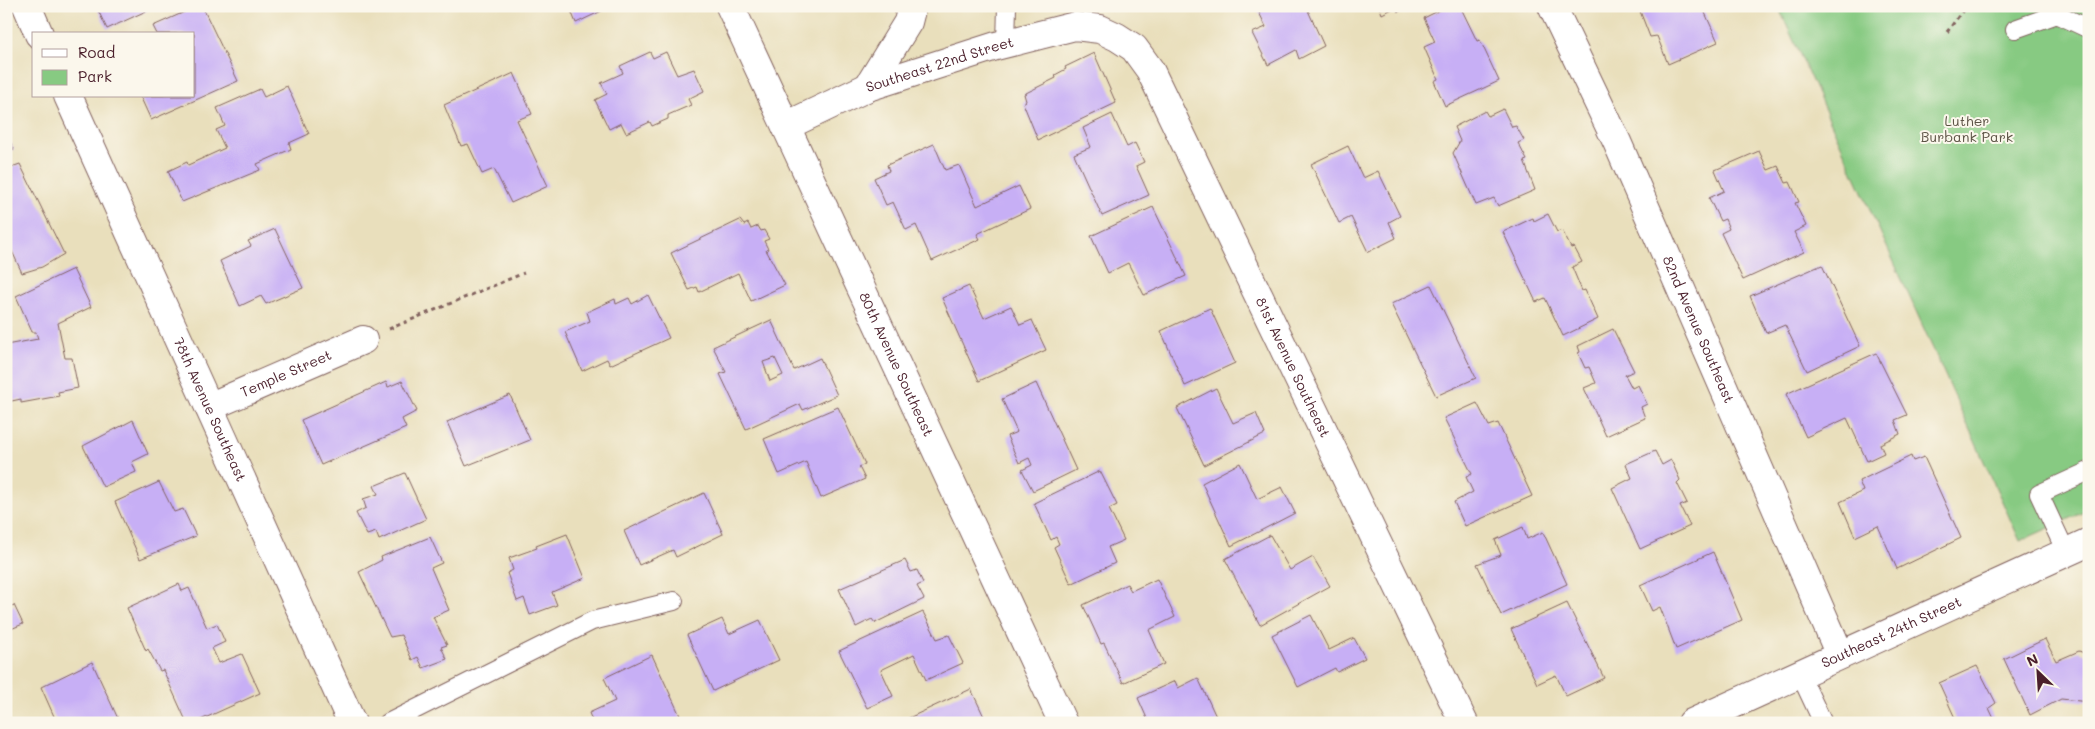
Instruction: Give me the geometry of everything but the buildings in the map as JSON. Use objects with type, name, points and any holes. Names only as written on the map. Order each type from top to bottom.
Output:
[{"type":"street","points":[[27,6],[38,32]]},
{"type":"street","name":"80th Avenue Southeast","points":[[730,6],[1063,723]]},
{"type":"street","points":[[868,87],[908,22],[912,6]]},
{"type":"street","name":"82nd Avenue Southeast","points":[[1552,6],[1617,142],[1840,655]]},
{"type":"street","name":"Southeast 22nd Street","points":[[786,126],[868,87],[1006,44],[1075,26],[1100,29]]},
{"type":"street","name":"81st Avenue Southeast","points":[[1100,29],[1134,48],[1150,70],[1464,723]]},
{"type":"street","name":"78th Avenue Southeast","points":[[69,98],[352,723]]},
{"type":"street","name":"Temple Street","points":[[209,407],[363,340]]},
{"type":"street","name":"Southeast 24th Street","points":[[1692,723],[2077,547]]},
{"type":"lane","points":[[1006,44],[1007,6]]},
{"type":"lane","points":[[2016,29],[2057,14],[2089,29]]},
{"type":"lane","points":[[2077,547],[2039,494],[2089,470]]},
{"type":"lane","points":[[388,723],[592,621],[674,601]]},
{"type":"lane","points":[[1800,674],[1823,723]]},
{"type":"path","points":[[1948,32],[1966,6]]},
{"type":"path","points":[[363,340],[524,273]]},
{"type":"green space","name":"Luther Burbank Park","points":[[1778,6],[2089,6],[2089,510],[2020,541]]}]
